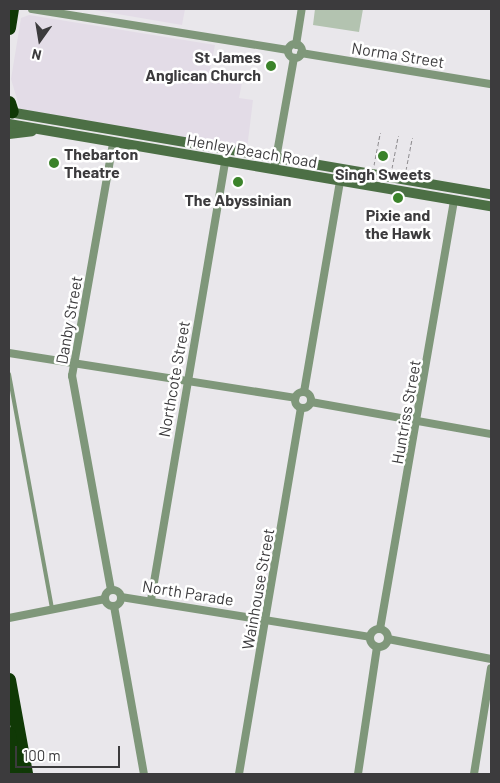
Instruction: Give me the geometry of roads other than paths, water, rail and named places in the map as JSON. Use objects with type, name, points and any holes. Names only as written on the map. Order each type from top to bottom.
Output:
[{"type":"highway","points":[[9,28],[12,9]]},
{"type":"highway","points":[[9,680],[16,774]]},
{"type":"highway","points":[[11,727],[26,774]]},
{"type":"main road","name":"Henley Beach Road","points":[[10,113],[491,194]]},
{"type":"main road","name":"Henley Beach Road","points":[[10,113],[40,130],[491,206]]},
{"type":"main road","points":[[9,134],[40,130]]},
{"type":"street","points":[[32,9],[288,50],[296,45]]},
{"type":"street","points":[[274,170],[294,58],[301,52],[296,45],[302,9]]},
{"type":"street","points":[[288,50],[294,58]]},
{"type":"street","name":"Norma Street","points":[[301,52],[491,84]]},
{"type":"street","name":"Danby Street","points":[[111,590],[72,376],[113,143]]},
{"type":"street","name":"Northcote Street","points":[[151,600],[225,162]]},
{"type":"street","points":[[311,402],[304,392],[342,169]]},
{"type":"street","name":"Huntriss Street","points":[[380,628],[419,421],[454,200]]},
{"type":"street","points":[[9,353],[295,398],[304,392]]},
{"type":"street","points":[[295,398],[301,408],[311,402],[491,434]]},
{"type":"street","name":"Wainhouse Street","points":[[239,774],[269,620],[301,408]]},
{"type":"street","points":[[9,618],[105,599],[111,590],[120,597],[114,606]]},
{"type":"street","name":"North Parade","points":[[120,597],[151,600],[370,637]]},
{"type":"street","points":[[105,599],[114,606],[144,774]]},
{"type":"street","points":[[358,774],[377,647],[370,637],[380,628],[388,639],[491,659]]},
{"type":"street","points":[[377,647],[388,639]]},
{"type":"street","points":[[474,774],[491,668]]},
{"type":"lane","points":[[9,374],[52,609]]},
{"type":"place","name":"St James Anglican Church","points":[[271,66]]},
{"type":"place","name":"Singh Sweets","points":[[383,156]]},
{"type":"place","name":"Thebarton Theatre","points":[[54,163]]},
{"type":"place","name":"The Abyssinian","points":[[238,182]]},
{"type":"place","name":"Pixie and the Hawk","points":[[398,198]]}]
